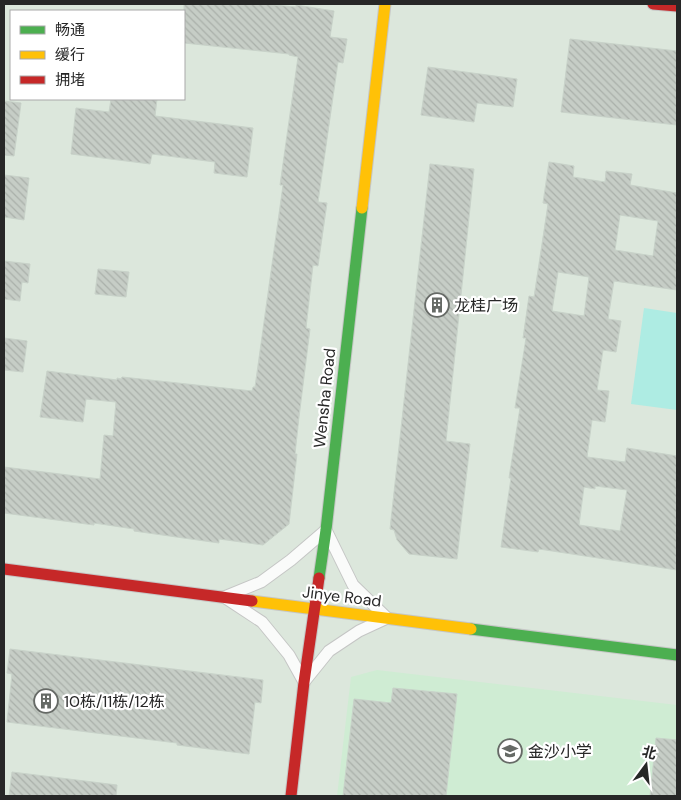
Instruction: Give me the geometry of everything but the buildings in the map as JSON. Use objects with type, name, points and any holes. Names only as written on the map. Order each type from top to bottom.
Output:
[{"type":"street","name":"Wensha Road","points":[[292,796],[304,682],[326,530],[386,4]]},
{"type":"street","points":[[653,4],[677,6]]},
{"type":"street","name":"Jinye Road","points":[[4,569],[677,655]]},
{"type":"lane","points":[[326,530],[353,585],[387,618],[359,631],[329,651],[304,682],[289,655],[262,622],[224,597],[260,582],[292,560],[326,530]]},
{"type":"shaded area","points":[[644,308],[677,313],[677,410],[631,404]]},
{"type":"shaded area","name":"金沙小学","points":[[377,670],[677,705],[677,796],[337,796],[351,677]]},
{"type":"traffic: fast","points":[[319,578],[362,208]]},
{"type":"traffic: fast","points":[[471,629],[677,655]]},
{"type":"traffic: slow","points":[[362,208],[385,4]]},
{"type":"traffic: slow","points":[[252,601],[471,629]]},
{"type":"traffic: jam","points":[[653,4],[677,6]]},
{"type":"traffic: jam","points":[[4,569],[252,601]]},
{"type":"traffic: jam","points":[[291,796],[304,682],[319,578]]},
{"type":"place","name":"龙桂广场","points":[[437,305]]},
{"type":"place","name":"10栋/11栋/12栋","points":[[46,701]]},
{"type":"place","name":"金沙小学","points":[[510,751]]}]
